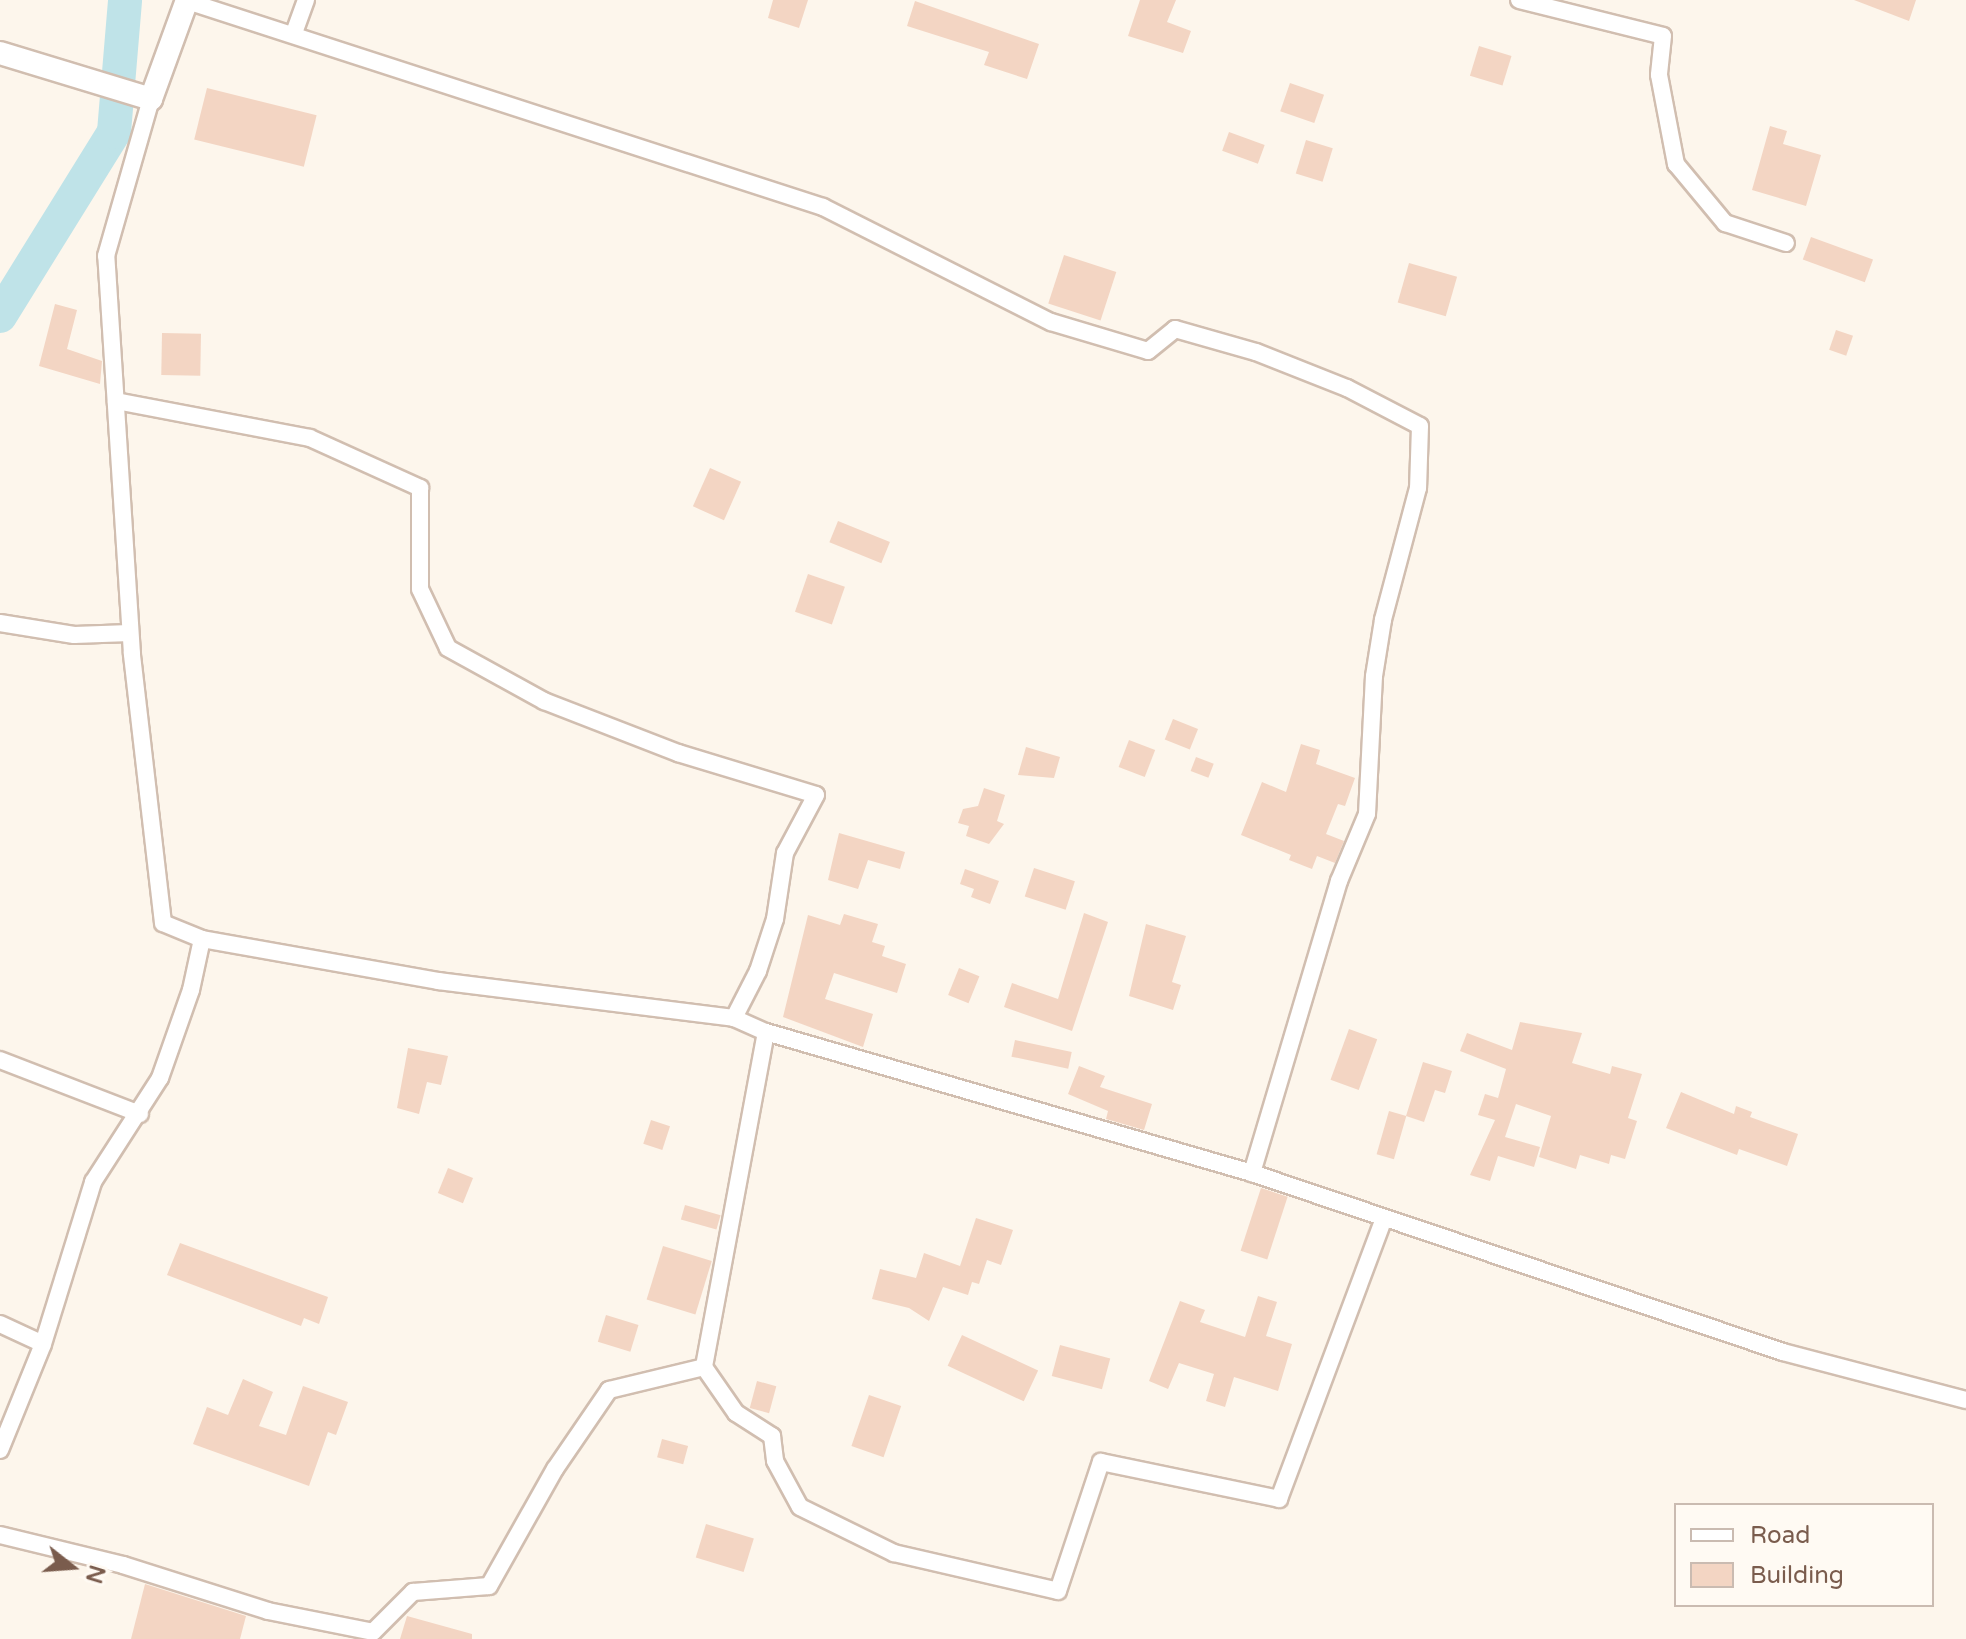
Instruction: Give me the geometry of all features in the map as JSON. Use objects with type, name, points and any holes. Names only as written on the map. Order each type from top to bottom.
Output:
[{"type":"main road","points":[[0,53],[151,99],[187,0]]},
{"type":"street","points":[[187,0],[823,207],[1051,322],[1148,351],[1175,329],[1256,352],[1347,388],[1420,426],[1418,488],[1383,620],[1374,676],[1367,814],[1339,881],[1252,1173]]},
{"type":"street","points":[[294,33],[306,0]]},
{"type":"street","points":[[1519,0],[1663,36],[1659,75],[1676,164],[1725,223],[1786,243]]},
{"type":"street","points":[[151,99],[106,256],[130,633],[163,923],[202,939],[438,981],[734,1018],[766,1032],[1252,1173],[1783,1352],[1966,1400]]},
{"type":"street","points":[[116,401],[310,438],[420,488],[420,589],[448,648],[559,707],[678,753],[816,795],[785,853],[771,932],[734,1018]]},
{"type":"street","points":[[0,623],[74,635],[130,633]]},
{"type":"street","points":[[0,1450],[43,1344],[93,1182],[140,1114],[160,1078],[191,990],[202,939]]},
{"type":"street","points":[[766,1032],[704,1367],[736,1413],[772,1436],[775,1461],[800,1507],[894,1553],[1058,1591],[1101,1462],[1279,1499],[1384,1218]]},
{"type":"street","points":[[0,1060],[140,1114]]},
{"type":"street","points":[[0,1324],[43,1344]]},
{"type":"street","points":[[0,1535],[123,1565],[268,1611],[373,1632],[413,1592],[489,1586],[555,1469],[609,1390],[704,1367]]},
{"type":"building","points":[[773,0],[808,0],[799,28],[768,18]]},
{"type":"building","points":[[1140,0],[1176,0],[1167,22],[1191,31],[1183,53],[1128,36]]},
{"type":"building","points":[[1854,0],[1916,0],[1909,21]]},
{"type":"building","points":[[915,1],[1039,44],[1027,79],[984,65],[989,52],[907,26]]},
{"type":"building","points":[[1479,46],[1512,56],[1502,86],[1470,76]]},
{"type":"building","points":[[1290,83],[1324,95],[1314,123],[1280,111]]},
{"type":"building","points":[[207,88],[317,115],[304,167],[194,139]]},
{"type":"building","points":[[1770,126],[1787,131],[1783,144],[1821,155],[1806,206],[1752,190]]},
{"type":"building","points":[[1229,132],[1265,145],[1258,164],[1222,151]]},
{"type":"building","points":[[1306,140],[1333,148],[1323,182],[1296,173]]},
{"type":"building","points":[[1811,237],[1873,260],[1865,282],[1803,260]]},
{"type":"building","points":[[1064,255],[1116,272],[1101,320],[1048,304]]},
{"type":"building","points":[[1409,263],[1457,277],[1446,316],[1398,302]]},
{"type":"building","points":[[55,304],[77,310],[67,349],[102,361],[100,384],[39,366]]},
{"type":"building","points":[[1836,330],[1853,336],[1846,356],[1829,350]]},
{"type":"building","points":[[162,333],[201,334],[200,376],[161,375]]},
{"type":"building","points":[[710,468],[741,482],[724,520],[693,506]]},
{"type":"building","points":[[838,521],[890,542],[881,563],[829,542]]},
{"type":"building","points":[[808,574],[845,587],[832,625],[795,612]]},
{"type":"building","points":[[1173,719],[1198,729],[1190,750],[1165,739]]},
{"type":"building","points":[[1129,740],[1155,750],[1145,777],[1119,767]]},
{"type":"building","points":[[1301,744],[1320,750],[1316,764],[1355,778],[1345,806],[1338,804],[1326,834],[1344,841],[1335,863],[1317,856],[1312,869],[1289,860],[1291,855],[1241,835],[1262,782],[1286,792]]},
{"type":"building","points":[[1026,747],[1060,757],[1054,778],[1018,775]]},
{"type":"building","points":[[1196,757],[1214,764],[1208,778],[1191,771]]},
{"type":"building","points":[[984,788],[1005,795],[997,821],[1004,824],[989,844],[966,836],[969,826],[958,823],[963,809],[978,806]]},
{"type":"building","points":[[839,833],[905,852],[900,869],[868,860],[858,889],[828,880]]},
{"type":"building","points":[[1034,868],[1075,881],[1066,910],[1025,897]]},
{"type":"building","points":[[965,869],[999,881],[990,904],[971,897],[974,889],[960,884]]},
{"type":"building","points":[[1084,913],[1108,922],[1072,1031],[1004,1007],[1012,983],[1058,999]]},
{"type":"building","points":[[844,914],[878,924],[872,942],[885,946],[882,956],[906,964],[897,993],[834,973],[825,999],[873,1014],[863,1047],[783,1017],[808,915],[840,925]]},
{"type":"building","points":[[1146,924],[1186,936],[1172,982],[1181,985],[1173,1010],[1129,996]]},
{"type":"building","points":[[959,968],[979,976],[969,1003],[948,995]]},
{"type":"building","points":[[1520,1022],[1582,1033],[1572,1063],[1610,1074],[1612,1066],[1642,1074],[1628,1118],[1637,1121],[1625,1159],[1611,1155],[1609,1164],[1580,1155],[1576,1169],[1539,1157],[1551,1116],[1516,1104],[1505,1137],[1540,1147],[1534,1167],[1498,1156],[1490,1181],[1470,1175],[1495,1120],[1478,1115],[1485,1094],[1498,1098],[1506,1069],[1460,1051],[1467,1033],[1512,1050]]},
{"type":"building","points":[[1349,1029],[1377,1039],[1359,1090],[1331,1080]]},
{"type":"building","points":[[1015,1040],[1072,1052],[1068,1069],[1011,1057]]},
{"type":"building","points":[[408,1048],[448,1056],[441,1085],[427,1082],[419,1114],[397,1108]]},
{"type":"building","points":[[1423,1062],[1452,1071],[1445,1093],[1435,1090],[1424,1122],[1406,1116]]},
{"type":"building","points":[[1079,1066],[1105,1076],[1100,1087],[1152,1104],[1144,1130],[1106,1119],[1108,1111],[1068,1094]]},
{"type":"building","points":[[1681,1092],[1734,1114],[1736,1106],[1752,1112],[1750,1117],[1798,1134],[1787,1166],[1739,1149],[1737,1155],[1666,1128]]},
{"type":"building","points":[[1389,1111],[1406,1116],[1394,1159],[1377,1154]]},
{"type":"building","points":[[651,1120],[670,1126],[662,1150],[643,1144]]},
{"type":"building","points":[[448,1168],[473,1178],[463,1203],[438,1193]]},
{"type":"building","points":[[1261,1188],[1288,1197],[1267,1259],[1241,1251]]},
{"type":"building","points":[[685,1205],[721,1215],[716,1230],[681,1219]]},
{"type":"building","points":[[976,1218],[1013,1230],[1001,1265],[987,1260],[979,1284],[972,1282],[968,1295],[943,1287],[929,1321],[909,1308],[872,1299],[880,1269],[916,1278],[924,1253],[960,1266]]},
{"type":"building","points":[[180,1243],[328,1297],[319,1324],[304,1318],[301,1326],[167,1275]]},
{"type":"building","points":[[663,1246],[712,1261],[695,1314],[647,1300]]},
{"type":"building","points":[[1258,1296],[1277,1302],[1266,1336],[1292,1344],[1278,1391],[1234,1377],[1225,1407],[1206,1401],[1214,1374],[1179,1363],[1168,1389],[1149,1381],[1180,1301],[1205,1310],[1200,1322],[1245,1337]]},
{"type":"building","points":[[606,1315],[639,1325],[630,1352],[598,1342]]},
{"type":"building","points":[[962,1335],[1038,1370],[1024,1401],[948,1366]]},
{"type":"building","points":[[1060,1345],[1110,1358],[1102,1389],[1052,1376]]},
{"type":"building","points":[[243,1379],[273,1392],[259,1426],[286,1435],[303,1386],[348,1402],[336,1435],[328,1432],[309,1486],[193,1444],[207,1407],[228,1415]]},
{"type":"building","points":[[757,1381],[776,1386],[769,1413],[750,1408]]},
{"type":"building","points":[[869,1395],[901,1406],[884,1457],[851,1446]]},
{"type":"building","points":[[662,1439],[688,1446],[683,1464],[657,1457]]},
{"type":"building","points":[[706,1524],[754,1539],[744,1572],[696,1557]]},
{"type":"building","points":[[145,1584],[246,1616],[240,1639],[131,1639]]},
{"type":"building","points":[[407,1616],[472,1634],[472,1639],[400,1639]]},
{"type":"waterway","points":[[0,316],[114,132],[125,0]]}]
